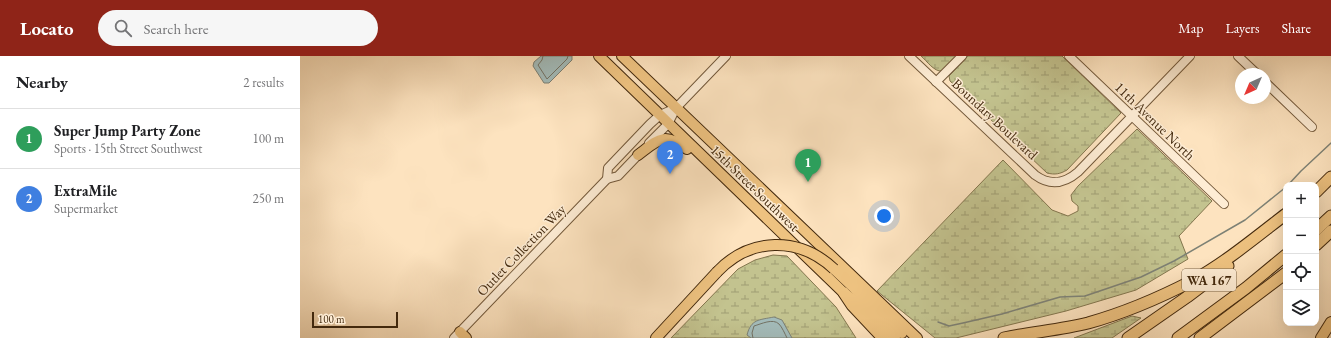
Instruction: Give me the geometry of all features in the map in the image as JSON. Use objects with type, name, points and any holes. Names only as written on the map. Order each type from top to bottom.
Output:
[{"type":"highway","points":[[1319,188],[1331,178]]},
{"type":"highway","points":[[1004,338],[1086,323],[1132,308],[1208,271],[1283,216]]},
{"type":"highway","points":[[1319,227],[1331,216]]},
{"type":"highway","name":"WA 167","points":[[1128,338],[1217,274],[1283,221]]},
{"type":"highway","points":[[1319,243],[1331,231]]},
{"type":"highway","name":"WA 167","points":[[1178,338],[1246,288],[1283,257]]},
{"type":"highway","points":[[1200,338],[1283,276]]},
{"type":"highway","points":[[1211,338],[1264,294],[1283,276]]},
{"type":"highway","points":[[844,293],[852,305],[882,338]]},
{"type":"main road","name":"15th Street Southwest","points":[[598,56],[844,293],[854,300],[895,338]]},
{"type":"main road","name":"15th Street Southwest","points":[[622,56],[917,338]]},
{"type":"main road","points":[[638,155],[657,141],[673,140],[721,176]]},
{"type":"main road","points":[[656,338],[717,272],[735,257],[747,251],[778,245],[796,247],[811,252],[821,258],[907,338]]},
{"type":"main road","points":[[1320,338],[1331,322]]},
{"type":"street","points":[[660,115],[676,108],[726,56]]},
{"type":"street","name":"Boundary Boulevard","points":[[909,56],[1031,171],[1038,177],[1048,181],[1066,181],[1073,176],[1132,116]]},
{"type":"street","points":[[936,82],[962,56]]},
{"type":"street","name":"11th Avenue North","points":[[1069,56],[1224,204]]},
{"type":"street","points":[[1132,116],[1190,56]]},
{"type":"street","points":[[1238,56],[1251,68]]},
{"type":"street","points":[[1271,88],[1312,126]]},
{"type":"street","name":"Outlet Collection Way","points":[[460,336],[607,179],[618,176],[668,124],[676,108]]},
{"type":"street","name":"Outlet Collection Way","points":[[607,179],[608,168],[660,115]]},
{"type":"green space","points":[[921,56],[957,56],[942,71],[939,71],[933,68]]},
{"type":"green space","points":[[968,56],[1062,56],[1121,113],[1067,170],[1057,174],[1047,173],[950,81],[949,76]]},
{"type":"green space","points":[[1137,129],[1212,201],[1179,236],[1188,259],[1136,290],[1066,311],[956,338],[935,338],[877,291],[1003,160],[1052,210],[1068,216],[1078,211],[1078,206],[1072,201],[1071,195],[1078,186]]},
{"type":"green space","points":[[773,255],[787,256],[836,307],[856,338],[671,338],[738,269],[755,260]]},
{"type":"green space","points":[[1132,316],[1141,318],[1112,338],[1074,338]]},
{"type":"water","points":[[541,56],[572,56],[572,60],[549,83],[544,83],[533,66],[534,62]]},
{"type":"water","points":[[774,317],[782,320],[792,338],[751,338],[747,335],[751,326],[756,321]]},
{"type":"waterway","points":[[1291,182],[1331,143]]},
{"type":"waterway","points":[[938,322],[949,326],[1002,314],[1060,297],[1085,296],[1141,277],[1174,261],[1245,220],[1283,189]]},
{"type":"place","name":"ExtraMile","points":[[670,174]]},
{"type":"place","name":"Super Jump Party Zone","points":[[808,182]]}]
